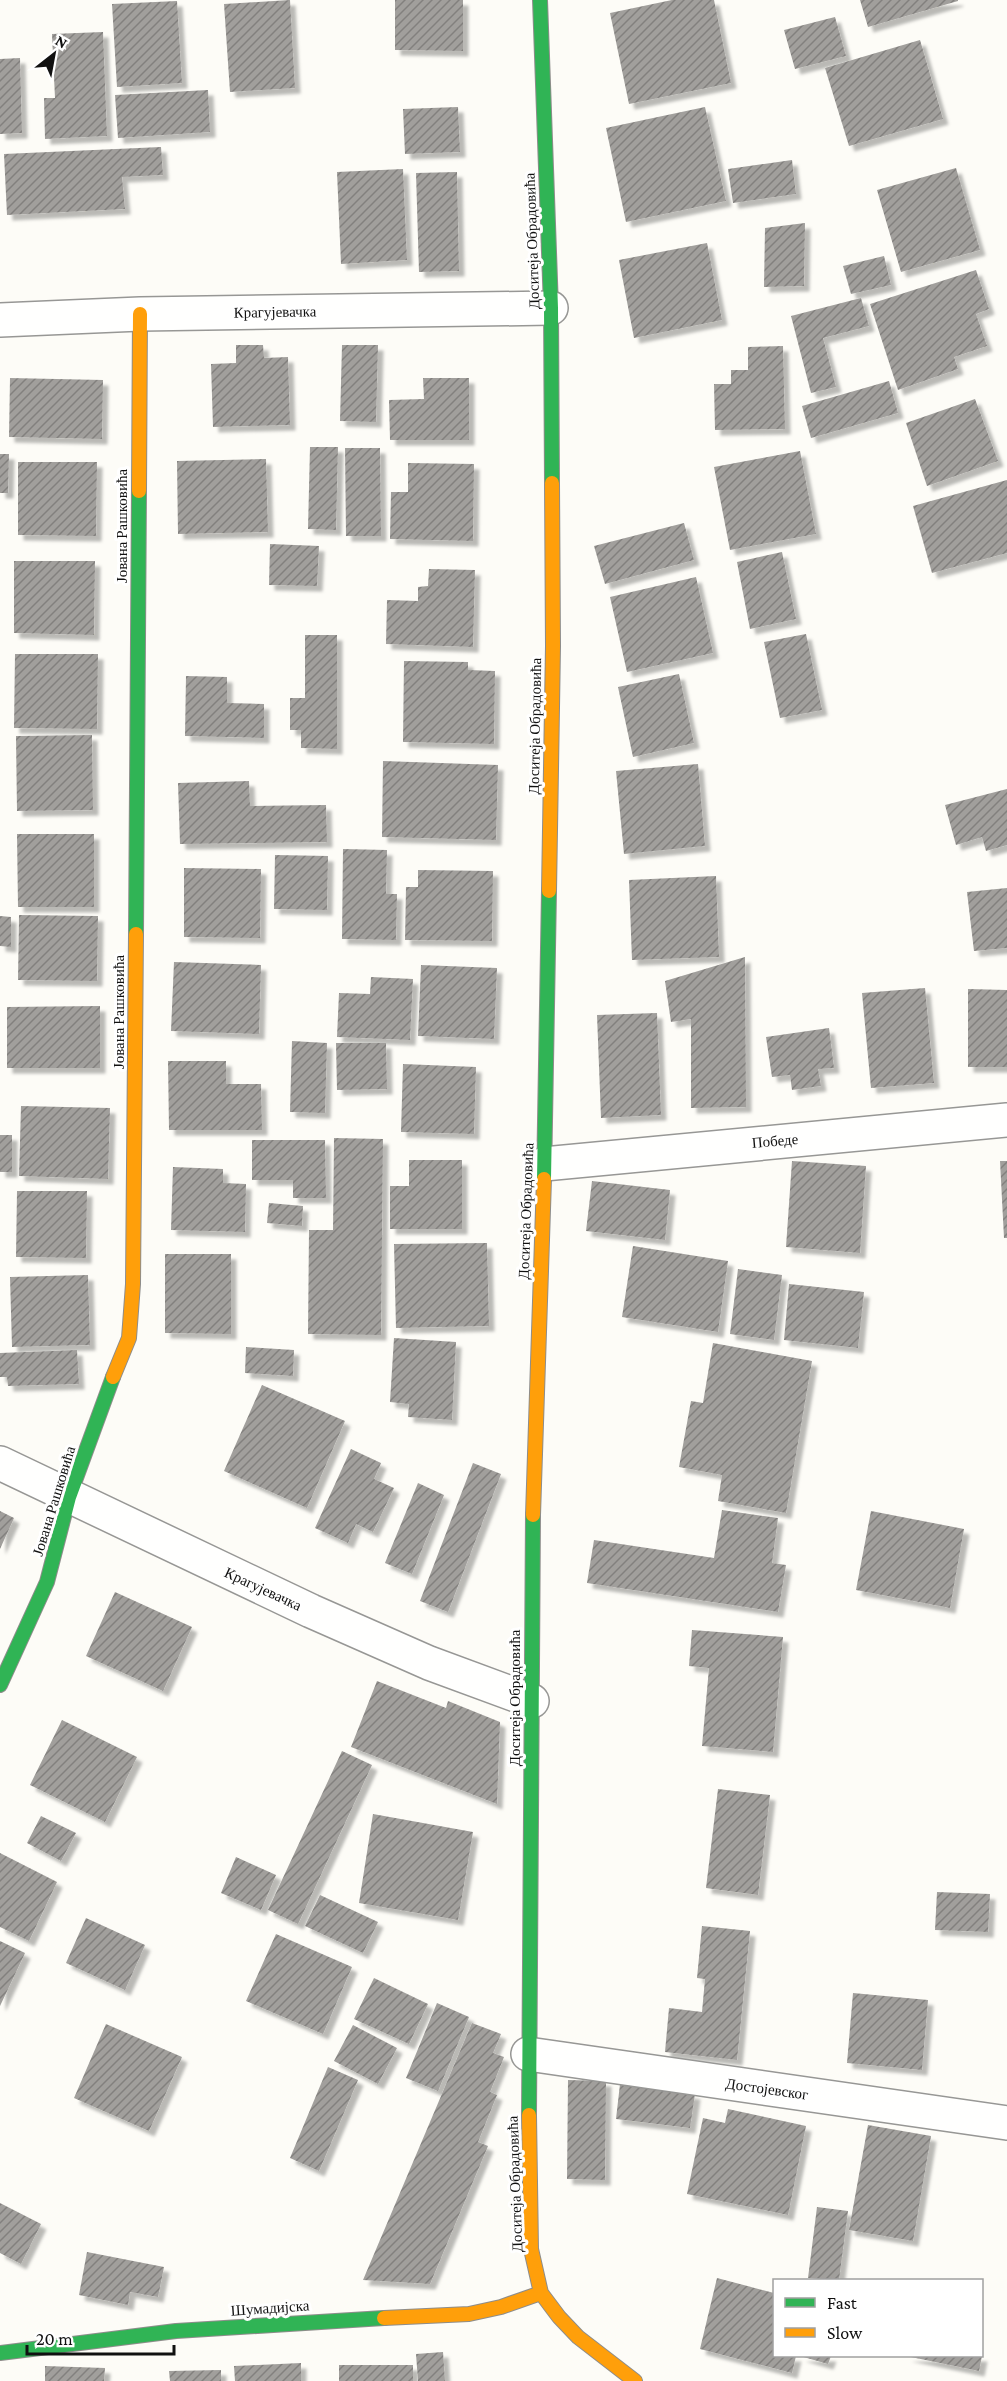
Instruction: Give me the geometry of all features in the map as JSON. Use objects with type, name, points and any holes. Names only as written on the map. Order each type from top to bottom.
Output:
[{"type":"street","name":"Доситеја Обрадовића","points":[[540,0],[551,308],[553,646],[544,1164],[533,1497],[528,2054],[531,2249],[541,2293],[559,2317],[578,2337],[635,2381]]},
{"type":"street","name":"Крагујевачка","points":[[0,320],[140,314],[551,308]]},
{"type":"street","name":"Јована Рашковића","points":[[0,1685],[47,1582],[69,1497],[101,1405],[129,1338],[133,1284],[140,314]]},
{"type":"street","name":"Победе","points":[[544,1164],[1007,1120]]},
{"type":"street","name":"Крагујевачка","points":[[0,1463],[311,1611],[429,1663],[532,1701]]},
{"type":"street","name":"Достојевског","points":[[528,2054],[1007,2123]]},
{"type":"street","name":"Шумадијска","points":[[0,2353],[209,2328],[469,2314],[501,2307],[541,2293]]},
{"type":"building","points":[[290,0],[295,88],[230,92],[224,4]]},
{"type":"building","points":[[395,0],[463,0],[463,51],[395,50]]},
{"type":"building","points":[[672,0],[714,0],[731,83],[629,104],[610,13]]},
{"type":"building","points":[[860,0],[958,0],[958,1],[868,27]]},
{"type":"building","points":[[177,1],[182,83],[117,87],[112,4]]},
{"type":"building","points":[[835,17],[846,56],[795,69],[784,30]]},
{"type":"building","points":[[103,32],[107,136],[45,139],[44,98],[55,98],[52,34]]},
{"type":"building","points":[[920,40],[943,119],[849,146],[825,68]]},
{"type":"building","points":[[20,58],[22,133],[0,134],[0,59]]},
{"type":"building","points":[[208,90],[210,132],[118,138],[115,95]]},
{"type":"building","points":[[458,107],[460,152],[405,154],[403,109]]},
{"type":"building","points":[[705,107],[726,201],[626,222],[606,128]]},
{"type":"building","points":[[161,147],[163,175],[122,177],[125,209],[7,215],[4,154]]},
{"type":"building","points":[[792,160],[796,194],[733,203],[728,169]]},
{"type":"building","points":[[956,168],[980,250],[901,272],[877,190]]},
{"type":"building","points":[[403,169],[407,260],[341,264],[337,172]]},
{"type":"building","points":[[457,172],[459,271],[419,272],[416,173]]},
{"type":"building","points":[[805,223],[804,286],[764,287],[765,228]]},
{"type":"building","points":[[707,243],[722,320],[634,338],[619,260]]},
{"type":"building","points":[[884,256],[891,285],[851,294],[843,266]]},
{"type":"building","points":[[976,270],[989,309],[976,314],[987,346],[954,357],[958,369],[898,390],[870,304]]},
{"type":"building","points":[[861,298],[869,326],[823,338],[836,387],[811,393],[791,316]]},
{"type":"building","points":[[236,345],[263,345],[264,358],[288,357],[290,425],[213,427],[211,364],[236,363]]},
{"type":"building","points":[[342,345],[378,345],[376,422],[340,421]]},
{"type":"building","points":[[783,346],[785,429],[715,430],[714,384],[731,384],[731,370],[748,370],[748,347]]},
{"type":"building","points":[[10,378],[103,380],[102,439],[9,437]]},
{"type":"building","points":[[423,378],[469,378],[469,440],[390,440],[389,400],[424,399]]},
{"type":"building","points":[[889,381],[898,413],[811,438],[802,406]]},
{"type":"building","points":[[975,399],[998,461],[927,486],[906,423]]},
{"type":"building","points":[[310,447],[338,447],[336,530],[308,529]]},
{"type":"building","points":[[345,448],[380,448],[381,536],[346,536]]},
{"type":"building","points":[[800,451],[816,534],[730,550],[714,467]]},
{"type":"building","points":[[0,454],[9,454],[8,493],[0,493]]},
{"type":"building","points":[[266,459],[268,532],[178,534],[177,461]]},
{"type":"building","points":[[18,462],[97,462],[96,536],[18,535]]},
{"type":"building","points":[[408,463],[474,464],[473,541],[390,539],[391,492],[408,492]]},
{"type":"building","points":[[1007,480],[1007,553],[932,573],[913,506]]},
{"type":"building","points":[[684,523],[694,560],[605,584],[594,546]]},
{"type":"building","points":[[270,544],[319,546],[317,586],[269,585]]},
{"type":"building","points":[[782,552],[796,619],[750,629],[737,562]]},
{"type":"building","points":[[14,561],[95,561],[94,635],[14,633]]},
{"type":"building","points":[[429,569],[475,570],[473,647],[386,644],[387,600],[418,601],[418,587],[428,586]]},
{"type":"building","points":[[696,577],[713,653],[627,672],[610,597]]},
{"type":"building","points":[[806,634],[822,710],[780,718],[764,642]]},
{"type":"building","points":[[305,635],[337,635],[337,749],[301,748],[301,730],[290,730],[290,698],[305,698]]},
{"type":"building","points":[[15,654],[98,654],[97,729],[14,728]]},
{"type":"building","points":[[404,661],[468,662],[468,670],[495,671],[494,744],[403,742]]},
{"type":"building","points":[[679,674],[694,743],[633,757],[618,687]]},
{"type":"building","points":[[186,676],[227,677],[227,703],[264,704],[264,738],[185,736]]},
{"type":"building","points":[[92,735],[93,810],[17,811],[16,736]]},
{"type":"building","points":[[383,761],[498,765],[496,840],[382,837]]},
{"type":"building","points":[[698,764],[705,846],[624,854],[616,771]]},
{"type":"building","points":[[249,781],[250,806],[326,805],[327,842],[180,844],[178,783]]},
{"type":"building","points":[[1007,789],[1007,845],[986,851],[982,837],[956,845],[945,805]]},
{"type":"building","points":[[17,834],[94,834],[94,907],[18,907]]},
{"type":"building","points":[[343,849],[387,850],[386,894],[397,894],[396,940],[342,939]]},
{"type":"building","points":[[275,855],[328,856],[327,910],[274,909]]},
{"type":"building","points":[[184,868],[261,869],[260,938],[184,937]]},
{"type":"building","points":[[418,870],[493,871],[492,941],[405,940],[406,887],[418,887]]},
{"type":"building","points":[[716,876],[719,957],[632,960],[629,880]]},
{"type":"building","points":[[1007,888],[1007,948],[974,951],[967,892]]},
{"type":"building","points":[[19,915],[98,916],[97,981],[18,980]]},
{"type":"building","points":[[0,916],[11,917],[11,947],[0,946]]},
{"type":"building","points":[[745,957],[746,1107],[691,1108],[691,1019],[671,1022],[665,981]]},
{"type":"building","points":[[174,962],[261,965],[259,1034],[171,1031]]},
{"type":"building","points":[[421,965],[497,968],[494,1039],[418,1036]]},
{"type":"building","points":[[371,977],[413,979],[410,1040],[337,1037],[339,993],[370,994]]},
{"type":"building","points":[[925,988],[934,1083],[871,1088],[862,993]]},
{"type":"building","points":[[968,989],[1007,990],[1007,1067],[968,1067]]},
{"type":"building","points":[[100,1006],[100,1068],[7,1068],[7,1007]]},
{"type":"building","points":[[657,1013],[661,1115],[601,1118],[597,1015]]},
{"type":"building","points":[[829,1028],[834,1068],[818,1069],[821,1086],[792,1090],[790,1075],[772,1077],[766,1037]]},
{"type":"building","points":[[292,1041],[327,1043],[325,1113],[290,1112]]},
{"type":"building","points":[[336,1043],[386,1043],[387,1089],[337,1090]]},
{"type":"building","points":[[168,1061],[226,1061],[226,1084],[261,1084],[262,1130],[169,1130]]},
{"type":"building","points":[[403,1064],[476,1067],[474,1134],[401,1132]]},
{"type":"building","points":[[21,1106],[110,1108],[108,1179],[19,1176]]},
{"type":"building","points":[[0,1135],[12,1135],[12,1172],[0,1172]]},
{"type":"building","points":[[334,1138],[383,1139],[381,1335],[308,1334],[309,1230],[333,1230]]},
{"type":"building","points":[[252,1140],[325,1140],[326,1198],[293,1198],[293,1180],[252,1180]]},
{"type":"building","points":[[409,1160],[462,1160],[462,1229],[390,1229],[390,1186],[409,1186]]},
{"type":"building","points":[[792,1161],[866,1166],[860,1253],[786,1247]]},
{"type":"building","points":[[1000,1161],[1007,1161],[1007,1238],[1004,1238]]},
{"type":"building","points":[[173,1167],[223,1169],[223,1183],[246,1184],[245,1232],[171,1230]]},
{"type":"building","points":[[592,1181],[670,1190],[665,1240],[586,1231]]},
{"type":"building","points":[[17,1191],[87,1191],[86,1258],[16,1257]]},
{"type":"building","points":[[269,1203],[303,1206],[302,1226],[267,1223]]},
{"type":"building","points":[[487,1243],[489,1326],[396,1328],[394,1244]]},
{"type":"building","points":[[633,1246],[728,1261],[718,1332],[622,1317]]},
{"type":"building","points":[[165,1254],[231,1254],[231,1334],[165,1333]]},
{"type":"building","points":[[738,1269],[782,1275],[774,1340],[730,1334]]},
{"type":"building","points":[[88,1275],[90,1345],[12,1347],[10,1277]]},
{"type":"building","points":[[789,1284],[864,1292],[858,1348],[784,1340]]},
{"type":"building","points":[[394,1338],[456,1342],[452,1420],[408,1417],[409,1404],[390,1402]]},
{"type":"building","points":[[713,1343],[812,1361],[786,1513],[718,1501],[722,1475],[679,1467],[691,1401],[703,1403]]},
{"type":"building","points":[[246,1347],[294,1350],[293,1376],[245,1373]]},
{"type":"building","points":[[77,1350],[79,1384],[8,1386],[7,1377],[0,1377],[0,1353]]},
{"type":"building","points":[[262,1385],[345,1421],[307,1508],[224,1471]]},
{"type":"building","points":[[351,1449],[381,1463],[374,1479],[394,1488],[373,1532],[356,1524],[348,1543],[315,1528]]},
{"type":"building","points":[[473,1463],[501,1474],[448,1612],[420,1601]]},
{"type":"building","points":[[418,1483],[444,1495],[412,1574],[385,1563]]},
{"type":"building","points":[[722,1510],[778,1518],[772,1563],[786,1565],[778,1612],[587,1583],[594,1540],[714,1558]]},
{"type":"building","points":[[0,1511],[14,1518],[0,1549]]},
{"type":"building","points":[[871,1511],[964,1529],[950,1608],[856,1590]]},
{"type":"building","points":[[115,1592],[192,1627],[163,1691],[86,1656]]},
{"type":"building","points":[[692,1630],[783,1637],[773,1752],[702,1746],[709,1668],[689,1666]]},
{"type":"building","points":[[377,1681],[446,1708],[448,1701],[500,1722],[497,1804],[351,1747]]},
{"type":"building","points":[[62,1720],[137,1757],[105,1822],[30,1785]]},
{"type":"building","points":[[342,1751],[372,1765],[298,1924],[268,1910]]},
{"type":"building","points":[[718,1789],[770,1795],[758,1895],[706,1888]]},
{"type":"building","points":[[373,1814],[473,1832],[458,1920],[359,1903]]},
{"type":"building","points":[[41,1816],[76,1833],[61,1861],[27,1843]]},
{"type":"building","points":[[0,1853],[57,1882],[29,1941],[0,1927]]},
{"type":"building","points":[[236,1857],[276,1875],[261,1910],[221,1893]]},
{"type":"building","points":[[937,1892],[990,1894],[988,1932],[935,1930]]},
{"type":"building","points":[[320,1895],[378,1922],[363,1953],[305,1926]]},
{"type":"building","points":[[86,1918],[145,1945],[125,1990],[66,1963]]},
{"type":"building","points":[[702,1926],[750,1931],[737,2060],[665,2052],[669,2008],[702,2012],[705,1979],[697,1978]]},
{"type":"building","points":[[276,1934],[352,1967],[323,2034],[246,2001]]},
{"type":"building","points":[[0,1941],[25,1953],[0,2006]]},
{"type":"building","points":[[374,1978],[428,2004],[409,2044],[354,2019]]},
{"type":"building","points":[[853,1993],[928,2000],[922,2070],[847,2063]]},
{"type":"building","points":[[437,2003],[469,2017],[438,2091],[406,2078]]},
{"type":"building","points":[[472,2023],[501,2034],[493,2053],[504,2057],[490,2092],[497,2095],[478,2142],[488,2146],[430,2284],[363,2280]]},
{"type":"building","points":[[106,2024],[182,2057],[149,2131],[74,2098]]},
{"type":"building","points":[[353,2025],[397,2048],[378,2084],[334,2061]]},
{"type":"building","points":[[328,2067],[358,2080],[319,2171],[290,2158]]},
{"type":"building","points":[[568,2080],[606,2081],[605,2180],[567,2179]]},
{"type":"building","points":[[620,2084],[695,2094],[690,2128],[616,2119]]},
{"type":"building","points":[[728,2109],[806,2126],[788,2215],[687,2194],[703,2118],[725,2123]]},
{"type":"building","points":[[868,2125],[931,2136],[913,2241],[849,2230]]},
{"type":"building","points":[[0,2203],[41,2224],[21,2264],[0,2253]]},
{"type":"building","points":[[817,2207],[848,2211],[839,2279],[808,2278]]},
{"type":"building","points":[[87,2252],[164,2267],[158,2297],[130,2292],[128,2305],[79,2295]]},
{"type":"building","points":[[717,2278],[773,2293],[773,2357],[796,2357],[792,2373],[700,2349]]},
{"type":"building","points":[[443,2352],[445,2381],[418,2381],[416,2354]]},
{"type":"building","points":[[804,2357],[831,2357],[828,2364]]},
{"type":"building","points":[[911,2357],[982,2357],[979,2371]]},
{"type":"building","points":[[301,2363],[301,2381],[235,2381],[234,2366]]},
{"type":"building","points":[[339,2365],[413,2365],[413,2381],[339,2381]]},
{"type":"building","points":[[45,2366],[105,2368],[104,2381],[45,2381]]},
{"type":"building","points":[[221,2370],[221,2381],[170,2381],[169,2371]]},
{"type":"traffic: fast","points":[[540,0],[551,308],[552,483]]},
{"type":"traffic: fast","points":[[136,934],[139,491]]},
{"type":"traffic: fast","points":[[544,1179],[549,891]]},
{"type":"traffic: fast","points":[[0,1685],[47,1582],[69,1497],[113,1377]]},
{"type":"traffic: fast","points":[[529,2115],[533,1515]]},
{"type":"traffic: fast","points":[[0,2353],[176,2331],[384,2318]]},
{"type":"traffic: slow","points":[[139,491],[140,314]]},
{"type":"traffic: slow","points":[[549,891],[553,646],[552,483]]},
{"type":"traffic: slow","points":[[113,1377],[129,1338],[133,1284],[136,934]]},
{"type":"traffic: slow","points":[[533,1515],[544,1179]]},
{"type":"traffic: slow","points":[[529,2115],[531,2249],[541,2293],[578,2337],[635,2381]]},
{"type":"traffic: slow","points":[[384,2318],[469,2314],[501,2307],[541,2293]]}]
